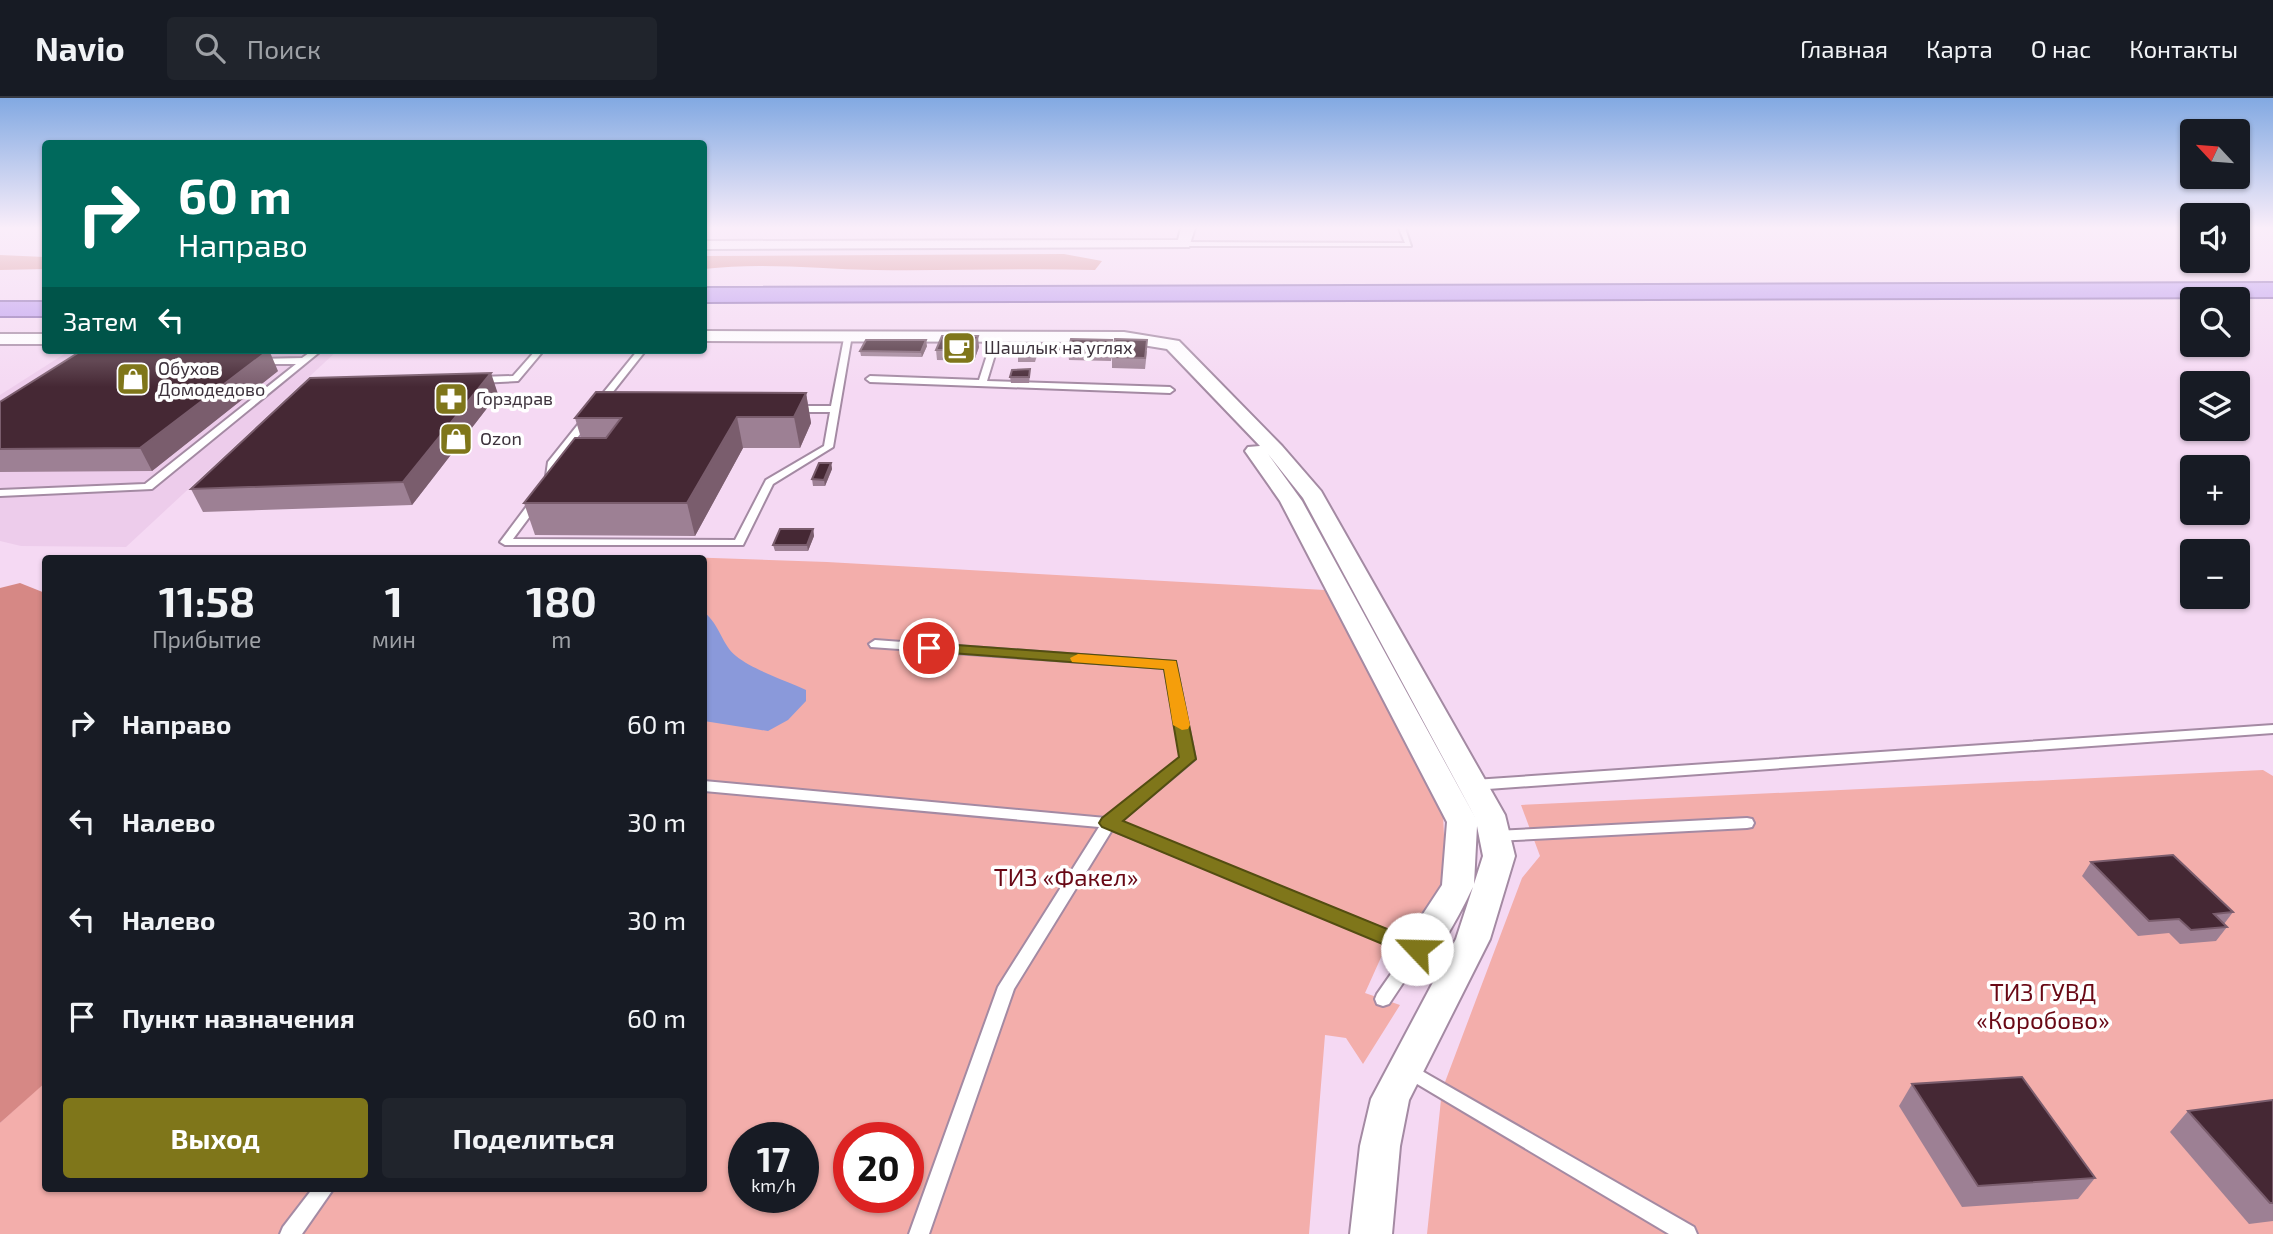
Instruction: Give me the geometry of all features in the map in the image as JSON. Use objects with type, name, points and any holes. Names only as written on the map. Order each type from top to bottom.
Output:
[{"type":"highway","points":[[707,295],[2273,290]]},
{"type":"highway","points":[[0,297],[42,296]]},
{"type":"highway","points":[[707,307],[2180,302]]},
{"type":"highway","points":[[2250,302],[2273,302]]},
{"type":"highway","points":[[0,309],[42,309]]},
{"type":"street","points":[[707,336],[998,335],[1148,339],[1173,345],[1275,450],[1313,496],[1490,815],[1499,856],[1473,939],[1390,1100],[1380,1146],[1371,1234]]},
{"type":"street","points":[[0,339],[42,339]]},
{"type":"street","points":[[1148,339],[1256,452],[1292,501],[1462,822],[1458,885],[1442,915],[1417,949]]},
{"type":"lane","points":[[639,354],[599,409],[553,462],[550,483],[505,542],[739,543],[769,482],[828,447],[848,335]]},
{"type":"lane","points":[[982,383],[998,335]]},
{"type":"lane","points":[[0,493],[148,487],[312,354]]},
{"type":"lane","points":[[474,381],[515,379],[537,354]]},
{"type":"lane","points":[[248,362],[304,361]]},
{"type":"lane","points":[[870,379],[1170,390]]},
{"type":"lane","points":[[785,409],[835,409]]},
{"type":"lane","points":[[875,644],[1171,665],[1188,759],[1109,823],[1006,987],[919,1234]]},
{"type":"lane","points":[[1473,785],[2273,729]]},
{"type":"lane","points":[[707,786],[1109,823],[1417,949],[1383,999]]},
{"type":"lane","points":[[1495,836],[1747,823]]},
{"type":"lane","points":[[1405,1069],[1687,1234]]},
{"type":"lane","points":[[290,1234],[322,1192]]},
{"type":"shaded area","points":[[64,354],[334,354],[126,547],[21,546],[0,541],[0,395]]},
{"type":"shaded area","points":[[20,583],[42,592],[42,1086],[0,1123],[0,588]]},
{"type":"green space","name":"ТИЗ «Факел»","points":[[707,558],[1325,590],[1443,813],[1446,880],[1413,930],[1396,924],[1365,993],[1400,1005],[1363,1064],[1346,1038],[1325,1035],[1309,1234],[0,1234],[0,1123],[42,1085],[42,1192],[707,1192]]},
{"type":"green space","name":"ТИЗ ГУВД «Коробово»","points":[[2263,770],[2273,776],[2273,1234],[1427,1234],[1442,1090],[1522,878],[1540,856],[1521,805]]},
{"type":"water","points":[[707,615],[736,656],[760,670],[806,690],[806,701],[788,720],[768,731],[707,721]]},
{"type":"building","points":[[942,336],[978,336],[973,350],[936,350]]},
{"type":"building","points":[[1071,339],[1112,340],[1111,350],[1068,350]]},
{"type":"building","points":[[1115,339],[1147,340],[1145,358],[1112,357]]},
{"type":"building","points":[[866,340],[926,340],[921,352],[860,351]]},
{"type":"building","points":[[1021,344],[1038,344],[1035,356],[1018,356]]},
{"type":"building","points":[[1042,344],[1069,344],[1068,349],[1041,349]]},
{"type":"building","points":[[76,354],[264,354],[140,448],[0,449],[0,402]]},
{"type":"building","points":[[1030,369],[1029,377],[1010,377],[1012,370]]},
{"type":"building","points":[[491,373],[403,482],[191,489],[310,378]]},
{"type":"building","points":[[596,392],[806,393],[794,417],[737,417],[687,503],[524,503],[575,438],[606,438],[621,418],[575,418]]},
{"type":"building","points":[[819,463],[831,463],[824,480],[812,479]]},
{"type":"building","points":[[780,529],[813,529],[807,545],[773,545]]},
{"type":"building","points":[[2173,855],[2233,912],[2214,914],[2227,927],[2191,930],[2179,919],[2149,921],[2091,862]]},
{"type":"building","points":[[2022,1077],[2095,1178],[1978,1186],[1912,1084]]},
{"type":"building","points":[[2273,1100],[2273,1203],[2270,1203],[2188,1111]]},
{"type":"slow traffic","points":[[1078,658],[1171,665],[1182,725]]},
{"type":"place","name":"Шашлык на углях","points":[[959,348]]},
{"type":"place","name":"Обухов Домодедово","points":[[133,379]]},
{"type":"place","name":"Горздрав","points":[[451,399]]},
{"type":"place","name":"Ozon","points":[[456,439]]},
{"type":"route","points":[[929,648],[1171,665],[1188,759],[1109,823],[1417,949]]}]
